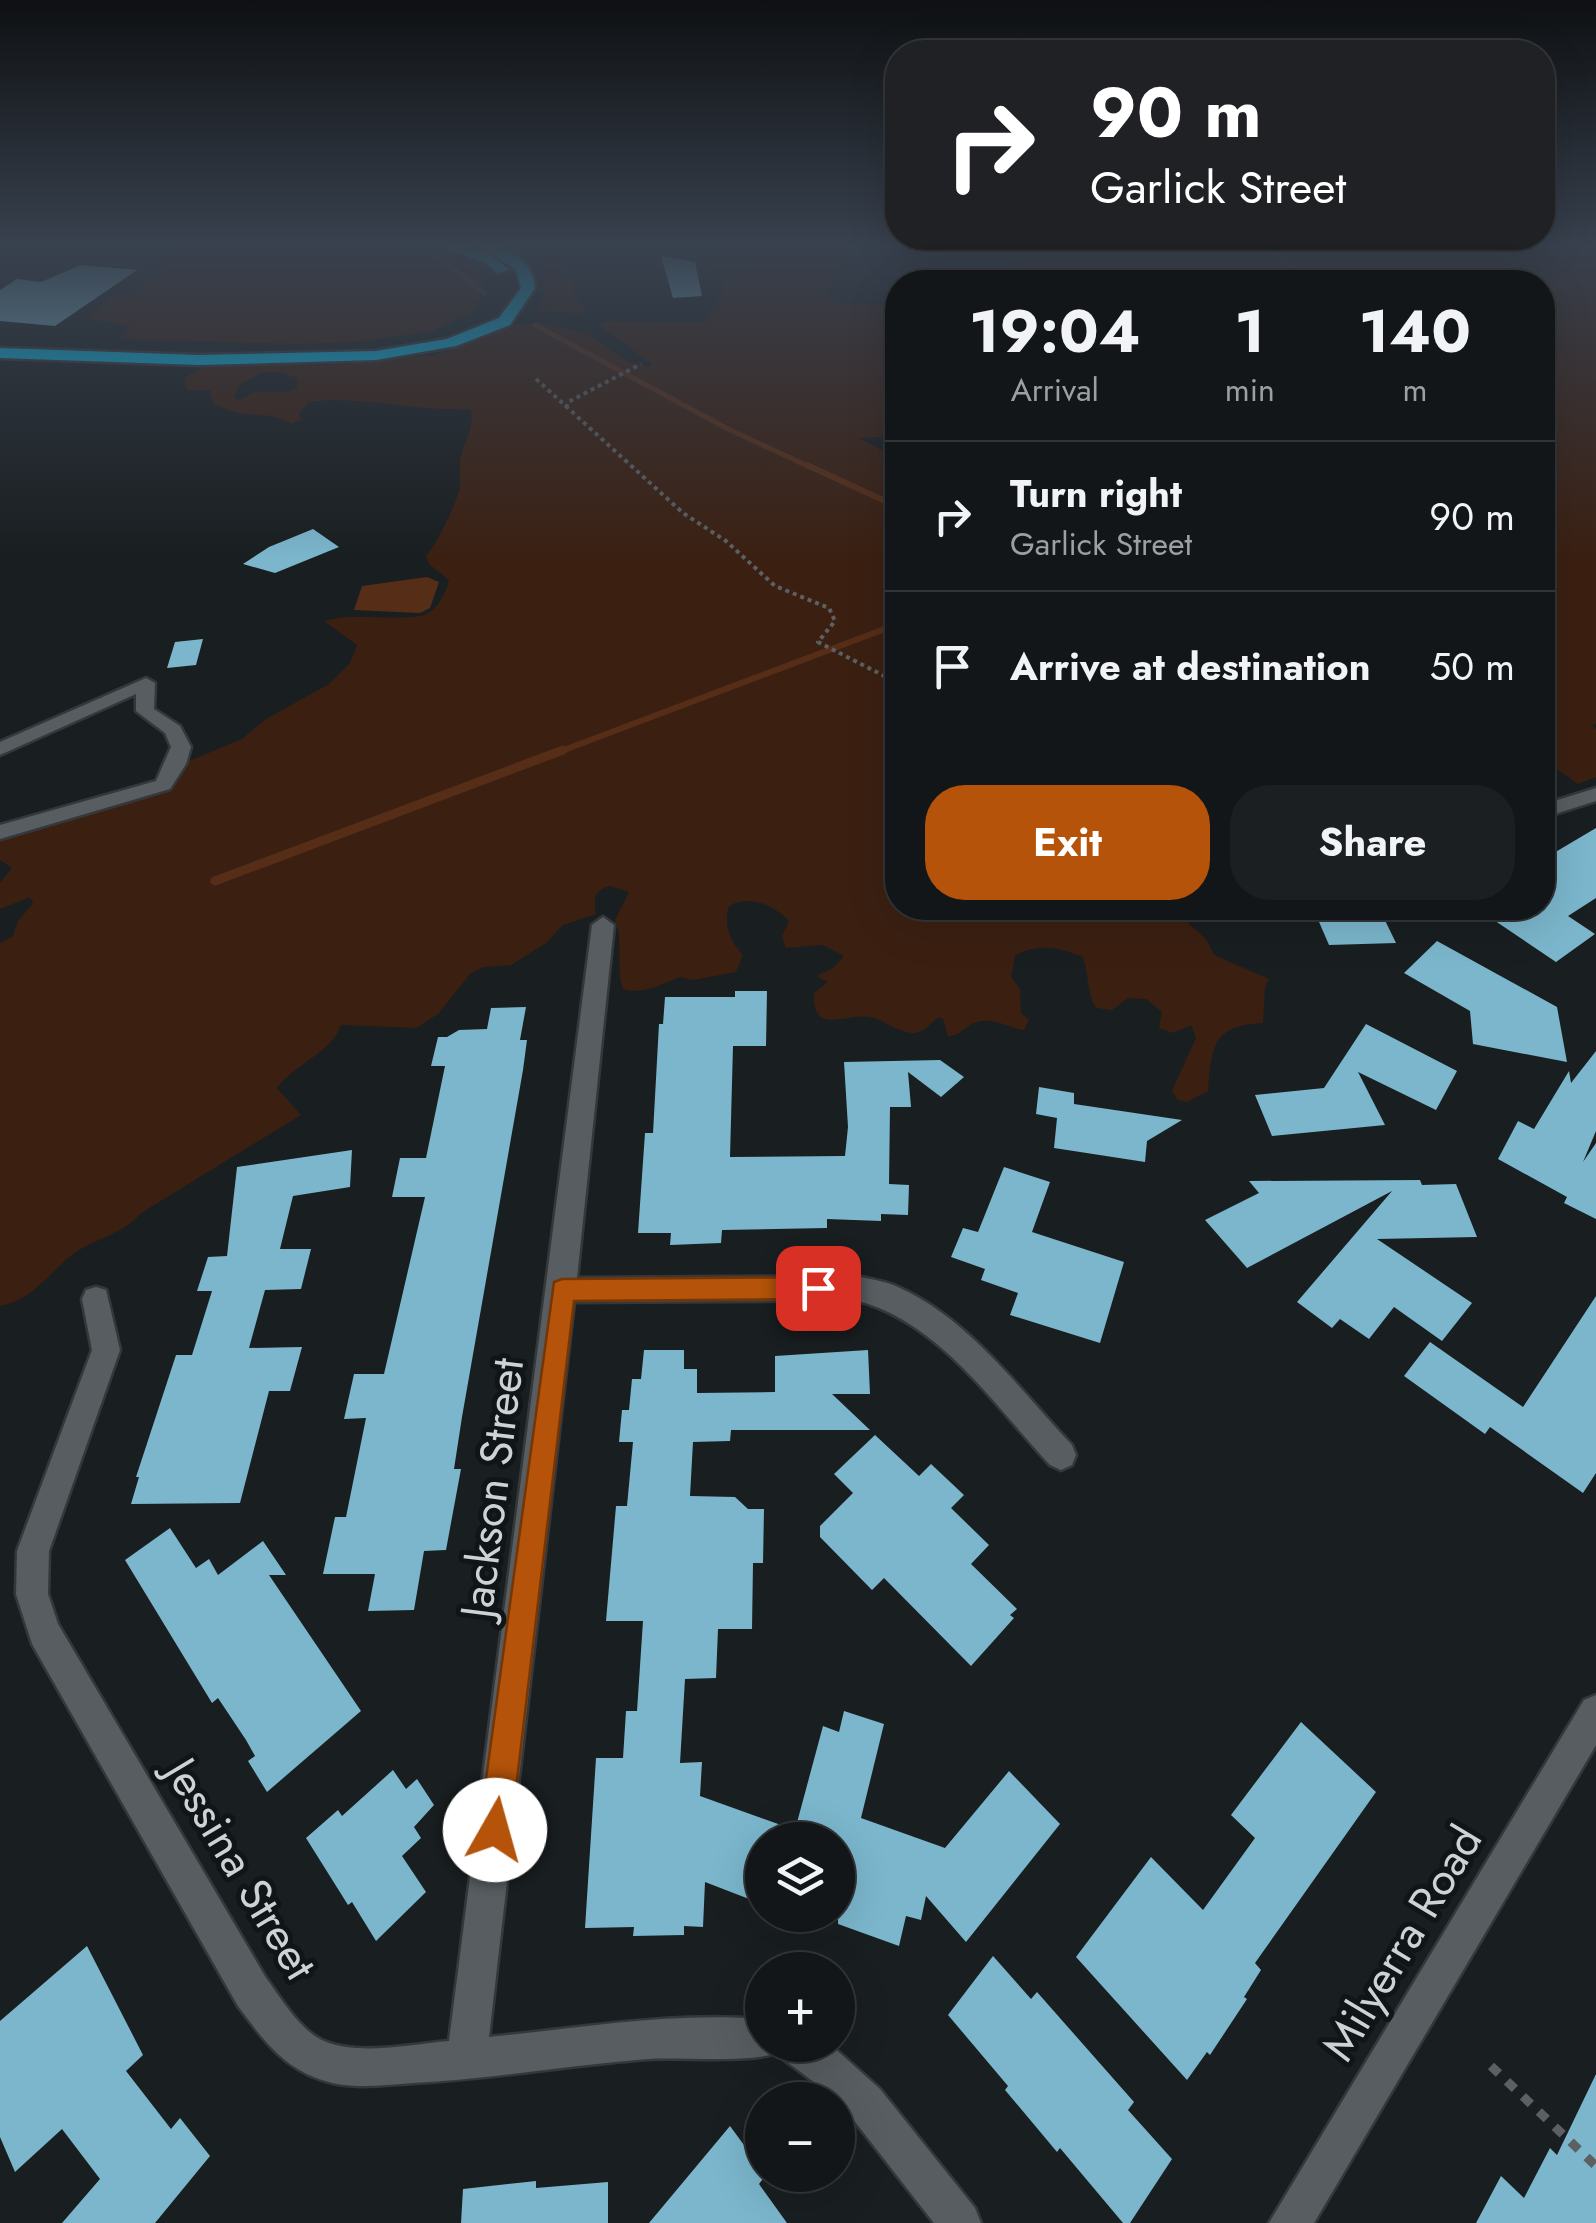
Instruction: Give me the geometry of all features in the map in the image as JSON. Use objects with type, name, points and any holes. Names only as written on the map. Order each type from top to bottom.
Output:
[{"type":"highway","points":[[21,351],[331,360],[413,351]]},
{"type":"highway","points":[[94,354],[265,351]]},
{"type":"street","points":[[0,749],[146,683],[145,710],[173,730],[181,748],[163,785],[0,832]]},
{"type":"street","points":[[1555,808],[1596,794]]},
{"type":"street","name":"Jackson Street","points":[[466,2060],[603,926]]},
{"type":"street","points":[[562,1290],[855,1288],[892,1296],[956,1344],[1060,1455]]},
{"type":"street","name":"Jessina Street","points":[[96,1299],[106,1350],[33,1551],[32,1594],[44,1632],[252,1992],[294,2046],[323,2061],[377,2065],[466,2060],[720,2034],[745,2037]]},
{"type":"street","name":"Milyerra Road","points":[[1290,2223],[1596,1712]]},
{"type":"street","points":[[824,2062],[878,2120],[960,2223]]},
{"type":"path","points":[[566,409],[568,402],[641,364]]},
{"type":"path","points":[[536,379],[682,513],[726,541],[775,586],[829,608],[835,621],[818,642],[885,676]]},
{"type":"path","points":[[1491,2066],[1596,2166]]},
{"type":"shaded area","points":[[447,351],[612,351],[627,361],[649,367],[652,364],[634,351],[885,351],[885,437],[859,438],[885,452],[885,920],[1185,920],[1206,939],[1214,955],[1269,979],[1263,1023],[1234,1028],[1218,1040],[1208,1091],[1187,1102],[1178,1100],[1172,1091],[1196,1038],[1191,1025],[1173,1033],[1159,1028],[1162,1012],[1146,999],[1128,998],[1112,1010],[1096,1008],[1083,957],[1057,949],[1032,949],[1015,956],[1011,977],[1020,989],[1021,1013],[1029,1020],[1024,1030],[983,1021],[948,1036],[939,1017],[916,1033],[874,1018],[825,1019],[815,1007],[814,993],[828,982],[816,976],[833,968],[844,956],[823,945],[786,948],[782,936],[789,921],[769,906],[753,901],[729,906],[729,932],[743,955],[736,972],[693,980],[680,977],[646,990],[623,989],[615,920],[629,892],[610,886],[596,896],[596,914],[563,925],[546,943],[511,965],[483,967],[470,974],[438,1014],[416,1028],[341,1025],[329,1044],[277,1088],[301,1115],[141,1213],[125,1227],[77,1252],[29,1293],[0,1306],[0,943],[13,936],[18,921],[33,903],[30,897],[0,909],[0,883],[12,868],[0,860],[0,838],[154,794],[178,775],[187,762],[242,739],[266,719],[329,684],[350,663],[357,645],[324,621],[426,614],[439,602],[449,580],[429,564],[426,556],[459,491],[461,456],[472,422],[470,409],[329,400],[309,402],[299,414],[302,419],[292,424],[223,408],[213,403],[210,390],[187,390],[184,378],[206,365],[326,365]],"holes":[[[263,372],[297,378],[297,387],[287,392],[256,392],[234,399],[240,384]]]},
{"type":"shaded area","points":[[1555,351],[1596,351],[1596,724],[1592,725],[1596,729],[1596,777],[1578,784],[1555,768]]},
{"type":"shaded area","points":[[427,577],[439,582],[430,608],[420,613],[354,610],[362,586]]},
{"type":"building","points":[[313,529],[339,547],[275,573],[243,564],[269,547]]},
{"type":"building","points":[[203,639],[196,665],[167,668],[175,642]]},
{"type":"building","points":[[1596,828],[1596,898],[1568,916],[1595,934],[1556,962],[1494,920],[1555,920],[1555,852]]},
{"type":"building","points":[[1318,920],[1385,920],[1396,943],[1329,945]]},
{"type":"building","points":[[1437,941],[1557,1007],[1567,1062],[1473,1044],[1470,1011],[1404,973]]},
{"type":"building","points":[[735,991],[767,991],[766,1046],[733,1046],[730,1157],[845,1156],[848,1127],[844,1062],[940,1060],[964,1077],[941,1097],[908,1072],[911,1107],[890,1107],[889,1184],[909,1185],[908,1215],[881,1214],[881,1221],[827,1219],[827,1228],[722,1230],[721,1243],[670,1245],[671,1233],[638,1233],[645,1133],[653,1133],[659,1024],[663,1024],[665,997],[735,997]]},
{"type":"building","points":[[526,1007],[520,1040],[527,1040],[523,1070],[462,1417],[454,1469],[461,1469],[446,1550],[424,1551],[414,1610],[368,1611],[375,1574],[323,1574],[335,1517],[346,1517],[366,1418],[344,1419],[354,1374],[384,1374],[425,1197],[392,1197],[400,1158],[426,1158],[445,1066],[431,1066],[438,1037],[459,1030],[487,1029],[491,1008]]},
{"type":"building","points":[[1366,1024],[1457,1071],[1436,1110],[1358,1072],[1385,1125],[1272,1136],[1255,1095],[1324,1088]]},
{"type":"building","points":[[1596,1051],[1596,1131],[1583,1162],[1596,1143],[1596,1219],[1564,1203],[1567,1197],[1498,1159],[1518,1121],[1534,1129],[1569,1071],[1571,1083]]},
{"type":"building","points":[[1039,1087],[1074,1093],[1074,1104],[1182,1120],[1147,1141],[1145,1162],[1054,1148],[1057,1118],[1036,1114]]},
{"type":"building","points":[[352,1150],[350,1187],[293,1196],[280,1249],[311,1249],[301,1289],[265,1290],[249,1348],[302,1347],[290,1391],[269,1391],[240,1503],[131,1504],[136,1477],[176,1355],[192,1355],[212,1291],[197,1291],[208,1257],[227,1256],[237,1167]]},
{"type":"building","points":[[1004,1167],[1050,1182],[1032,1232],[1124,1262],[1100,1343],[1010,1315],[1018,1293],[981,1280],[985,1269],[951,1257],[963,1228],[978,1232]]},
{"type":"building","points":[[1420,1180],[1422,1185],[1456,1184],[1477,1237],[1377,1239],[1472,1303],[1442,1341],[1394,1307],[1369,1339],[1340,1319],[1332,1328],[1297,1302],[1392,1191],[1247,1268],[1205,1220],[1259,1193],[1249,1181]]},
{"type":"building","points":[[1596,1296],[1596,1473],[1583,1493],[1490,1427],[1485,1434],[1404,1376],[1430,1342],[1523,1407]]},
{"type":"building","points":[[644,1350],[684,1350],[684,1369],[697,1369],[697,1393],[775,1392],[775,1356],[868,1350],[870,1394],[832,1394],[870,1430],[731,1430],[730,1441],[693,1442],[690,1496],[735,1497],[748,1509],[764,1509],[763,1563],[753,1563],[752,1629],[718,1629],[716,1678],[685,1679],[680,1763],[702,1762],[700,1796],[773,1822],[745,1822],[745,1897],[705,1882],[703,1927],[684,1926],[684,1935],[633,1936],[634,1927],[585,1928],[596,1758],[623,1758],[626,1711],[637,1711],[643,1621],[606,1621],[616,1506],[627,1506],[633,1442],[619,1442],[622,1410],[629,1410],[632,1379],[641,1379]]},
{"type":"building","points":[[875,1435],[919,1476],[931,1464],[964,1495],[951,1508],[989,1545],[971,1564],[1017,1609],[1010,1615],[1014,1618],[971,1666],[884,1578],[872,1590],[820,1537],[820,1526],[853,1493],[834,1474]]},
{"type":"building","points":[[170,1528],[196,1568],[209,1559],[218,1575],[263,1541],[286,1575],[269,1575],[361,1711],[267,1792],[248,1761],[255,1756],[246,1740],[218,1698],[212,1703],[125,1560]]},
{"type":"building","points":[[844,1711],[884,1724],[861,1818],[945,1848],[1009,1771],[1060,1824],[966,1942],[926,1896],[921,1920],[906,1916],[899,1946],[855,1930],[855,1822],[797,1822],[823,1726],[839,1732]]},
{"type":"building","points":[[1301,1722],[1376,1792],[1255,1963],[1261,1970],[1244,1997],[1247,1999],[1210,2055],[1207,2052],[1187,2080],[1076,1957],[1151,1857],[1203,1910],[1255,1838],[1231,1815]]},
{"type":"building","points":[[393,1770],[406,1789],[417,1779],[434,1805],[414,1827],[421,1838],[402,1856],[426,1892],[376,1941],[306,1838],[338,1810],[342,1816]]},
{"type":"building","points":[[87,1946],[143,2055],[126,2071],[171,2129],[180,2118],[210,2156],[155,2223],[62,2223],[100,2179],[62,2129],[15,2172],[0,2137],[0,2021]]},
{"type":"building","points":[[993,1956],[1031,1999],[1037,1992],[1134,2102],[1128,2110],[1172,2159],[1130,2223],[1123,2223],[1060,2148],[1057,2152],[948,2015]]},
{"type":"building","points":[[1596,2074],[1596,2223],[1476,2223],[1501,2176],[1524,2198],[1550,2148],[1557,2155]]},
{"type":"building","points":[[730,2126],[745,2146],[745,2192],[765,2192],[787,2223],[649,2223]]},
{"type":"building","points":[[536,2181],[536,2188],[608,2182],[608,2223],[461,2223],[463,2189]]},
{"type":"waterway","points":[[583,351],[730,430],[812,468]]},
{"type":"waterway","points":[[807,465],[885,501]]},
{"type":"waterway","points":[[556,753],[885,629]]},
{"type":"waterway","points":[[215,881],[563,750]]},
{"type":"route","points":[[495,1830],[562,1290],[818,1288]]}]
